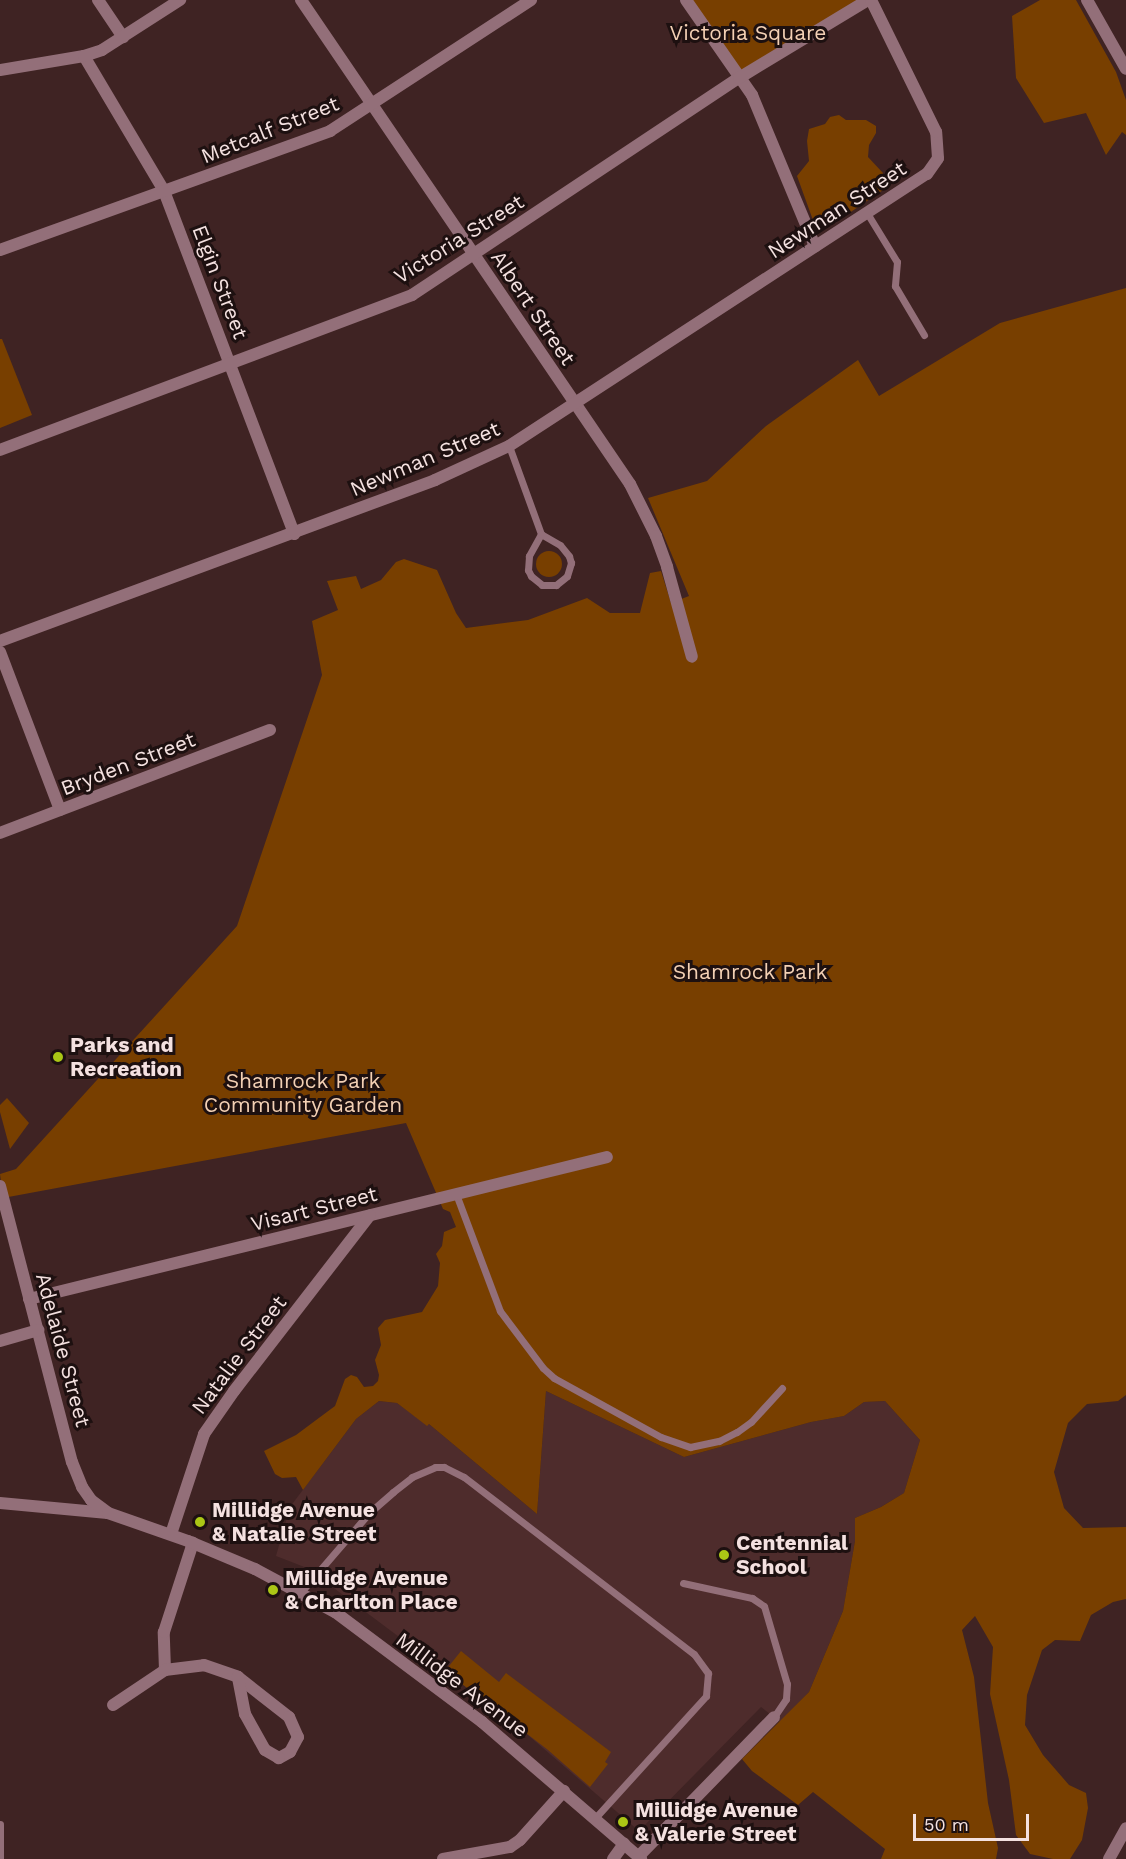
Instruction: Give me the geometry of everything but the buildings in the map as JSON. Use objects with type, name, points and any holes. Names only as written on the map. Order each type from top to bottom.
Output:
[{"type":"street","points":[[98,0],[123,38]]},
{"type":"street","points":[[0,70],[84,56],[123,38],[180,0]]},
{"type":"street","name":"Albert Street","points":[[301,0],[630,484],[644,510],[667,567],[692,657]]},
{"type":"street","name":"Metcalf Street","points":[[0,250],[330,131],[531,0]]},
{"type":"street","points":[[686,0],[752,95],[815,246]]},
{"type":"street","name":"Victoria Street","points":[[0,450],[406,298],[739,78],[869,0]]},
{"type":"street","name":"Newman Street","points":[[0,641],[435,480],[509,446],[927,174],[936,164],[939,152],[934,125],[869,0]]},
{"type":"street","points":[[1087,0],[1126,69]]},
{"type":"street","name":"Elgin Street","points":[[84,56],[164,191],[294,534]]},
{"type":"street","points":[[0,652],[60,810]]},
{"type":"street","name":"Bryden Street","points":[[0,833],[270,730]]},
{"type":"street","name":"Visart Street","points":[[29,1299],[607,1156]]},
{"type":"street","name":"Adelaide Street","points":[[0,1186],[77,1475],[92,1500],[108,1513]]},
{"type":"street","name":"Natalie Street","points":[[171,1534],[199,1444],[213,1420],[370,1215]]},
{"type":"street","points":[[0,1341],[38,1330]]},
{"type":"street","points":[[0,1503],[108,1513]]},
{"type":"street","name":"Millidge Avenue","points":[[108,1513],[193,1543],[301,1592],[335,1612],[482,1722],[640,1858]]},
{"type":"street","points":[[165,1670],[164,1632],[193,1543]]},
{"type":"street","points":[[113,1705],[165,1670],[204,1665],[238,1677],[289,1717],[298,1737],[290,1752],[279,1758],[265,1750],[245,1714],[238,1677]]},
{"type":"street","points":[[640,1858],[774,1717]]},
{"type":"street","points":[[442,1859],[510,1847],[520,1840],[564,1791]]},
{"type":"street","points":[[1109,1859],[1126,1828]]},
{"type":"street","points":[[613,1859],[624,1844]]},
{"type":"lane","points":[[867,213],[897,262],[895,286],[924,335]]},
{"type":"lane","points":[[509,446],[541,534],[560,545],[569,556],[570,570],[567,576],[556,585],[542,585],[531,576],[528,570],[529,556],[541,534]]},
{"type":"lane","points":[[456,1194],[500,1311],[543,1368],[554,1378],[661,1437],[690,1447],[719,1441],[737,1431],[751,1422],[782,1388]]},
{"type":"lane","points":[[301,1592],[369,1513],[393,1492],[412,1477],[435,1467],[444,1467],[464,1478],[684,1647],[705,1667],[709,1682],[706,1695],[595,1818]]},
{"type":"lane","points":[[683,1583],[752,1598],[765,1606],[787,1684],[786,1700],[774,1717]]},
{"type":"lane","points":[[0,1824],[0,1858]]},
{"type":"shaded area","points":[[546,1391],[684,1457],[811,1422],[844,1416],[864,1402],[885,1401],[920,1440],[904,1493],[881,1507],[855,1518],[855,1541],[843,1611],[809,1692],[780,1722],[761,1707],[639,1831],[514,1723],[307,1568],[276,1556],[290,1507],[356,1419],[379,1401],[397,1403],[427,1425],[429,1424],[537,1514]]},
{"type":"green space","name":"Victoria Square","points":[[686,0],[868,0],[739,78]]},
{"type":"green space","points":[[1040,0],[1076,0],[1116,72],[1126,100],[1126,135],[1122,132],[1106,155],[1086,113],[1044,123],[1016,78],[1012,16]]},
{"type":"green space","points":[[839,115],[846,120],[866,120],[876,126],[876,133],[869,145],[868,157],[883,173],[883,190],[842,218],[819,227],[814,223],[797,176],[809,161],[807,141],[809,129],[825,124],[830,117]]},
{"type":"green space","name":"Shamrock Park","points":[[1126,288],[1126,1395],[1118,1401],[1087,1404],[1068,1423],[1054,1472],[1064,1508],[1083,1528],[1126,1527],[1126,1599],[1113,1602],[1091,1615],[1080,1641],[1055,1640],[1042,1650],[1027,1695],[1025,1725],[1043,1755],[1069,1785],[1086,1793],[1088,1808],[1082,1840],[1070,1859],[1053,1859],[1030,1854],[1016,1835],[1009,1780],[990,1694],[993,1647],[975,1616],[962,1630],[974,1677],[988,1803],[998,1848],[996,1859],[881,1859],[885,1849],[813,1792],[798,1805],[752,1771],[742,1759],[809,1692],[843,1611],[855,1541],[855,1518],[881,1507],[904,1493],[920,1440],[885,1401],[864,1402],[844,1416],[811,1422],[684,1457],[546,1391],[537,1514],[429,1424],[427,1426],[397,1403],[379,1401],[356,1419],[303,1490],[296,1477],[282,1478],[275,1474],[264,1451],[296,1435],[335,1406],[345,1379],[351,1375],[357,1377],[364,1387],[373,1386],[378,1381],[379,1375],[375,1360],[381,1345],[378,1328],[385,1320],[422,1312],[438,1286],[440,1263],[436,1254],[442,1246],[444,1232],[456,1227],[450,1212],[443,1209],[406,1123],[3,1198],[0,1174],[16,1169],[237,926],[322,675],[312,621],[338,610],[327,581],[356,576],[361,589],[381,580],[396,562],[404,559],[437,570],[456,613],[466,628],[528,620],[587,598],[610,613],[640,613],[650,573],[661,571],[671,603],[689,596],[648,498],[707,481],[766,426],[858,360],[879,396],[1000,323]]},
{"type":"green space","points":[[0,339],[2,339],[32,415],[0,428]]},
{"type":"green space","points":[[549,551],[558,555],[562,564],[558,573],[549,577],[540,573],[536,564],[540,555]]},
{"type":"green space","points":[[7,1098],[29,1123],[10,1149],[0,1112],[0,1105]]},
{"type":"green space","points":[[461,1651],[499,1682],[506,1673],[611,1752],[605,1762],[608,1764],[590,1787],[548,1750],[445,1671]]},
{"type":"place","name":"Parks and Recreation","points":[[58,1057]]},
{"type":"place","name":"Millidge Avenue & Natalie Street","points":[[200,1522]]},
{"type":"place","name":"Centennial School","points":[[724,1555]]},
{"type":"place","name":"Millidge Avenue & Charlton Place","points":[[273,1590]]},
{"type":"place","name":"Millidge Avenue & Valerie Street","points":[[623,1822]]},
{"type":"park label","name":"Shamrock Park Community Garden","points":[[303,1093]]}]
